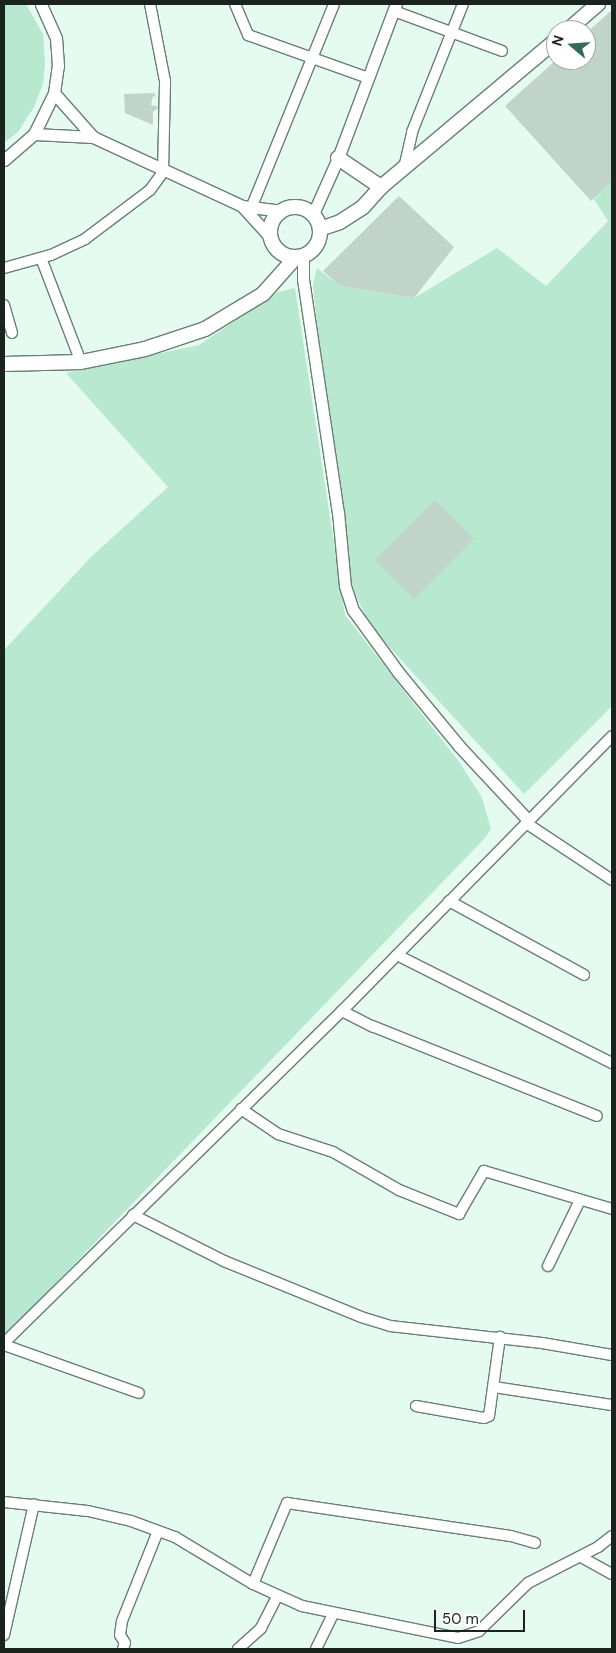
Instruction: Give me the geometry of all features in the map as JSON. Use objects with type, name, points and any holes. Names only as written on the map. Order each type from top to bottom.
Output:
[{"type":"main road","points":[[580,20],[598,4]]},
{"type":"main road","points":[[320,229],[340,222],[363,207],[381,188],[546,48]]},
{"type":"main road","points":[[338,158],[381,188]]},
{"type":"main road","points":[[4,364],[81,362],[145,349],[205,329],[263,294],[299,256],[316,246],[320,229],[313,214],[297,206],[281,211],[274,218],[270,236],[279,252],[299,256]]},
{"type":"street","points":[[4,160],[34,134],[54,93],[58,66],[56,38],[41,4]]},
{"type":"street","points":[[4,268],[41,258],[85,239],[126,210],[150,190],[163,172],[165,81],[150,4]]},
{"type":"street","points":[[235,4],[248,35],[368,78]]},
{"type":"street","points":[[247,206],[334,4]]},
{"type":"street","points":[[404,169],[412,132],[463,4]]},
{"type":"street","points":[[313,214],[338,158],[395,7],[452,33],[502,51]]},
{"type":"street","points":[[54,93],[93,137],[163,172],[247,206],[281,211]]},
{"type":"street","points":[[34,134],[93,137]]},
{"type":"street","points":[[247,206],[270,236]]},
{"type":"street","points":[[299,256],[338,512],[345,586],[353,610],[398,672],[459,746],[527,822],[612,880]]},
{"type":"street","points":[[41,258],[81,362]]},
{"type":"street","points":[[4,305],[12,333]]},
{"type":"street","points":[[139,1393],[4,1344],[241,1109],[342,1012],[612,736]]},
{"type":"street","points":[[449,902],[584,975]]},
{"type":"street","points":[[397,955],[612,1062]]},
{"type":"street","points":[[342,1012],[372,1026],[597,1116]]},
{"type":"street","points":[[241,1109],[278,1134],[333,1152],[399,1190],[459,1214],[484,1172],[612,1209]]},
{"type":"street","points":[[548,1266],[580,1200]]},
{"type":"street","points":[[133,1216],[224,1261],[361,1317],[390,1326],[500,1337],[612,1355]]},
{"type":"street","points":[[416,1406],[484,1418],[489,1416],[500,1337]]},
{"type":"street","points":[[494,1387],[612,1405]]},
{"type":"street","points":[[4,1502],[88,1511],[132,1521],[202,1552],[277,1597],[333,1614],[458,1638],[479,1631],[528,1583],[581,1556],[612,1536]]},
{"type":"street","points":[[253,1584],[287,1502],[511,1536],[534,1543]]},
{"type":"street","points":[[4,1636],[34,1504]]},
{"type":"street","points":[[123,1649],[126,1643],[120,1635],[122,1621],[158,1531]]},
{"type":"street","points":[[581,1556],[612,1574]]},
{"type":"street","points":[[238,1649],[261,1628],[277,1597]]},
{"type":"street","points":[[316,1649],[333,1614]]},
{"type":"green space","points":[[4,4],[26,4],[43,34],[45,64],[43,84],[34,107],[18,132],[4,143]]},
{"type":"green space","points":[[612,182],[612,706],[524,794],[371,627],[353,590],[321,365],[313,285],[317,268],[340,286],[414,298],[497,248],[546,286],[608,221],[594,199]]},
{"type":"green space","points":[[295,288],[345,615],[460,763],[482,798],[491,829],[485,838],[4,1337],[4,650],[91,557],[168,487],[66,373],[199,345],[278,292]]},
{"type":"building","points":[[612,10],[612,182],[591,201],[505,106],[546,69],[596,70],[596,24]]},
{"type":"building","points":[[154,93],[156,97],[153,96],[151,105],[159,107],[153,112],[153,125],[125,113],[124,94]]},
{"type":"building","points":[[399,196],[454,247],[414,298],[340,286],[323,271]]},
{"type":"building","points":[[435,500],[474,539],[414,599],[375,560]]}]
